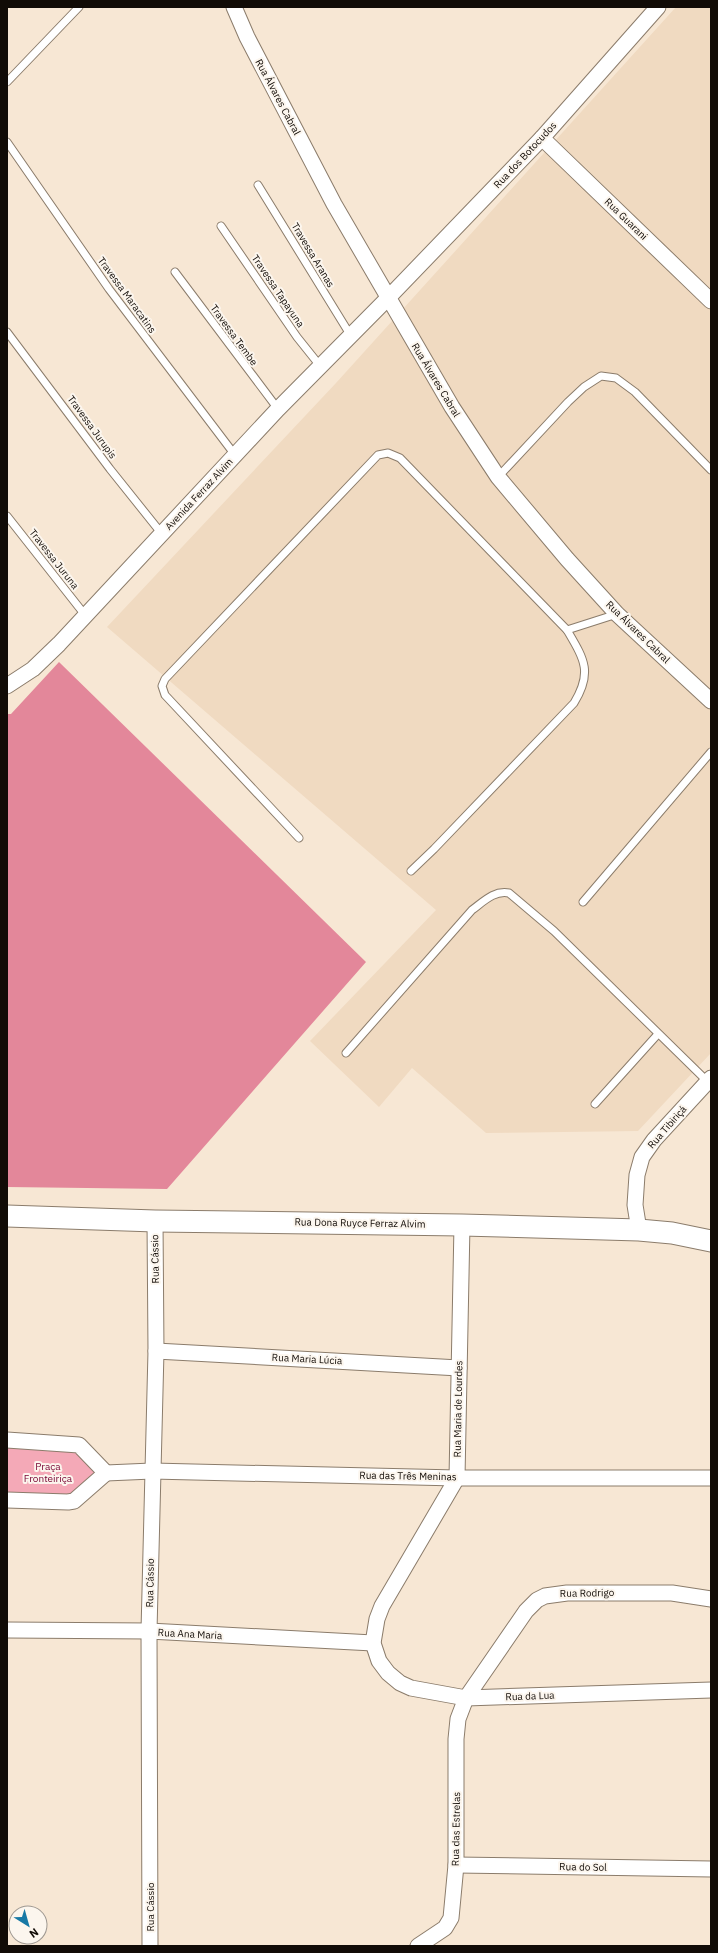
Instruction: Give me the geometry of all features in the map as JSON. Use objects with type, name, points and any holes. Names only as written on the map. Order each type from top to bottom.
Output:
[{"type":"main road","name":"Rua Dona Ruyce Ferraz Alvim","points":[[7,1216],[155,1221],[462,1225],[639,1230],[672,1233],[711,1241]]},
{"type":"street","name":"Rua Álvares Cabral","points":[[234,7],[246,37],[330,197],[387,299],[452,407],[498,477],[562,554],[617,614],[711,701]]},
{"type":"street","name":"Rua dos Botocudos","points":[[387,299],[542,138],[658,7]]},
{"type":"street","name":"Rua Guarani","points":[[542,138],[711,301]]},
{"type":"street","name":"Avenida Ferraz Alvim","points":[[8,684],[33,669],[59,644],[278,409],[387,299]]},
{"type":"street","name":"Rua Tibiriçá","points":[[639,1230],[635,1205],[637,1174],[642,1157],[654,1140],[709,1080]]},
{"type":"street","name":"Rua Cássio","points":[[150,1946],[149,1631],[156,1351],[155,1221]]},
{"type":"street","name":"Rua Maria de Lourdes","points":[[373,1643],[377,1620],[382,1606],[457,1478],[462,1225]]},
{"type":"street","name":"Rua Maria Lúcia","points":[[156,1351],[459,1368]]},
{"type":"street","points":[[7,1440],[78,1445],[106,1473],[80,1497],[68,1502],[7,1500]]},
{"type":"street","name":"Rua das Três Meninas","points":[[106,1473],[152,1471],[457,1478],[711,1478]]},
{"type":"street","name":"Rua Rodrigo","points":[[466,1698],[526,1611],[537,1600],[545,1596],[567,1593],[672,1593],[711,1599]]},
{"type":"street","name":"Rua Ana Maria","points":[[7,1630],[149,1631],[373,1643]]},
{"type":"street","name":"Rua da Lua","points":[[373,1643],[379,1661],[388,1673],[400,1683],[411,1688],[466,1698],[711,1690]]},
{"type":"street","name":"Rua das Estrelas","points":[[418,1946],[448,1924],[451,1918],[456,1866],[456,1739],[458,1719],[466,1698]]},
{"type":"street","name":"Rua do Sol","points":[[456,1866],[711,1869]]},
{"type":"lane","points":[[7,82],[79,7]]},
{"type":"lane","name":"Travessa Maracatins","points":[[7,142],[109,289],[235,455]]},
{"type":"lane","name":"Travessa Aranas","points":[[258,185],[351,336]]},
{"type":"lane","name":"Travessa Tapayuna","points":[[221,226],[297,337],[321,367]]},
{"type":"lane","name":"Travessa Tembe","points":[[175,272],[278,409]]},
{"type":"lane","name":"Travessa Jurupis","points":[[7,332],[110,469],[162,534]]},
{"type":"lane","points":[[498,477],[568,402],[584,387],[601,376],[616,378],[635,392],[711,470]]},
{"type":"lane","points":[[299,838],[165,695],[162,686],[165,679],[378,455],[388,453],[400,458],[567,630],[582,656],[585,674],[583,688],[574,703],[411,871]]},
{"type":"lane","name":"Travessa Juruna","points":[[7,516],[85,615]]},
{"type":"lane","points":[[567,630],[617,614]]},
{"type":"lane","points":[[583,902],[711,752]]},
{"type":"lane","points":[[346,1053],[472,910],[489,897],[502,891],[509,893],[554,931],[658,1034],[709,1080]]},
{"type":"lane","points":[[595,1104],[658,1034]]},
{"type":"shaded area","points":[[676,7],[711,7],[711,1053],[638,1131],[486,1133],[412,1068],[379,1107],[310,1041],[436,910],[107,627],[336,383]]},
{"type":"shaded area","points":[[59,662],[366,962],[167,1189],[7,1187],[7,714],[11,714]]},
{"type":"green space","name":"Praça Fronteiriça","points":[[7,1440],[74,1444],[106,1473],[80,1497],[7,1500]]}]
